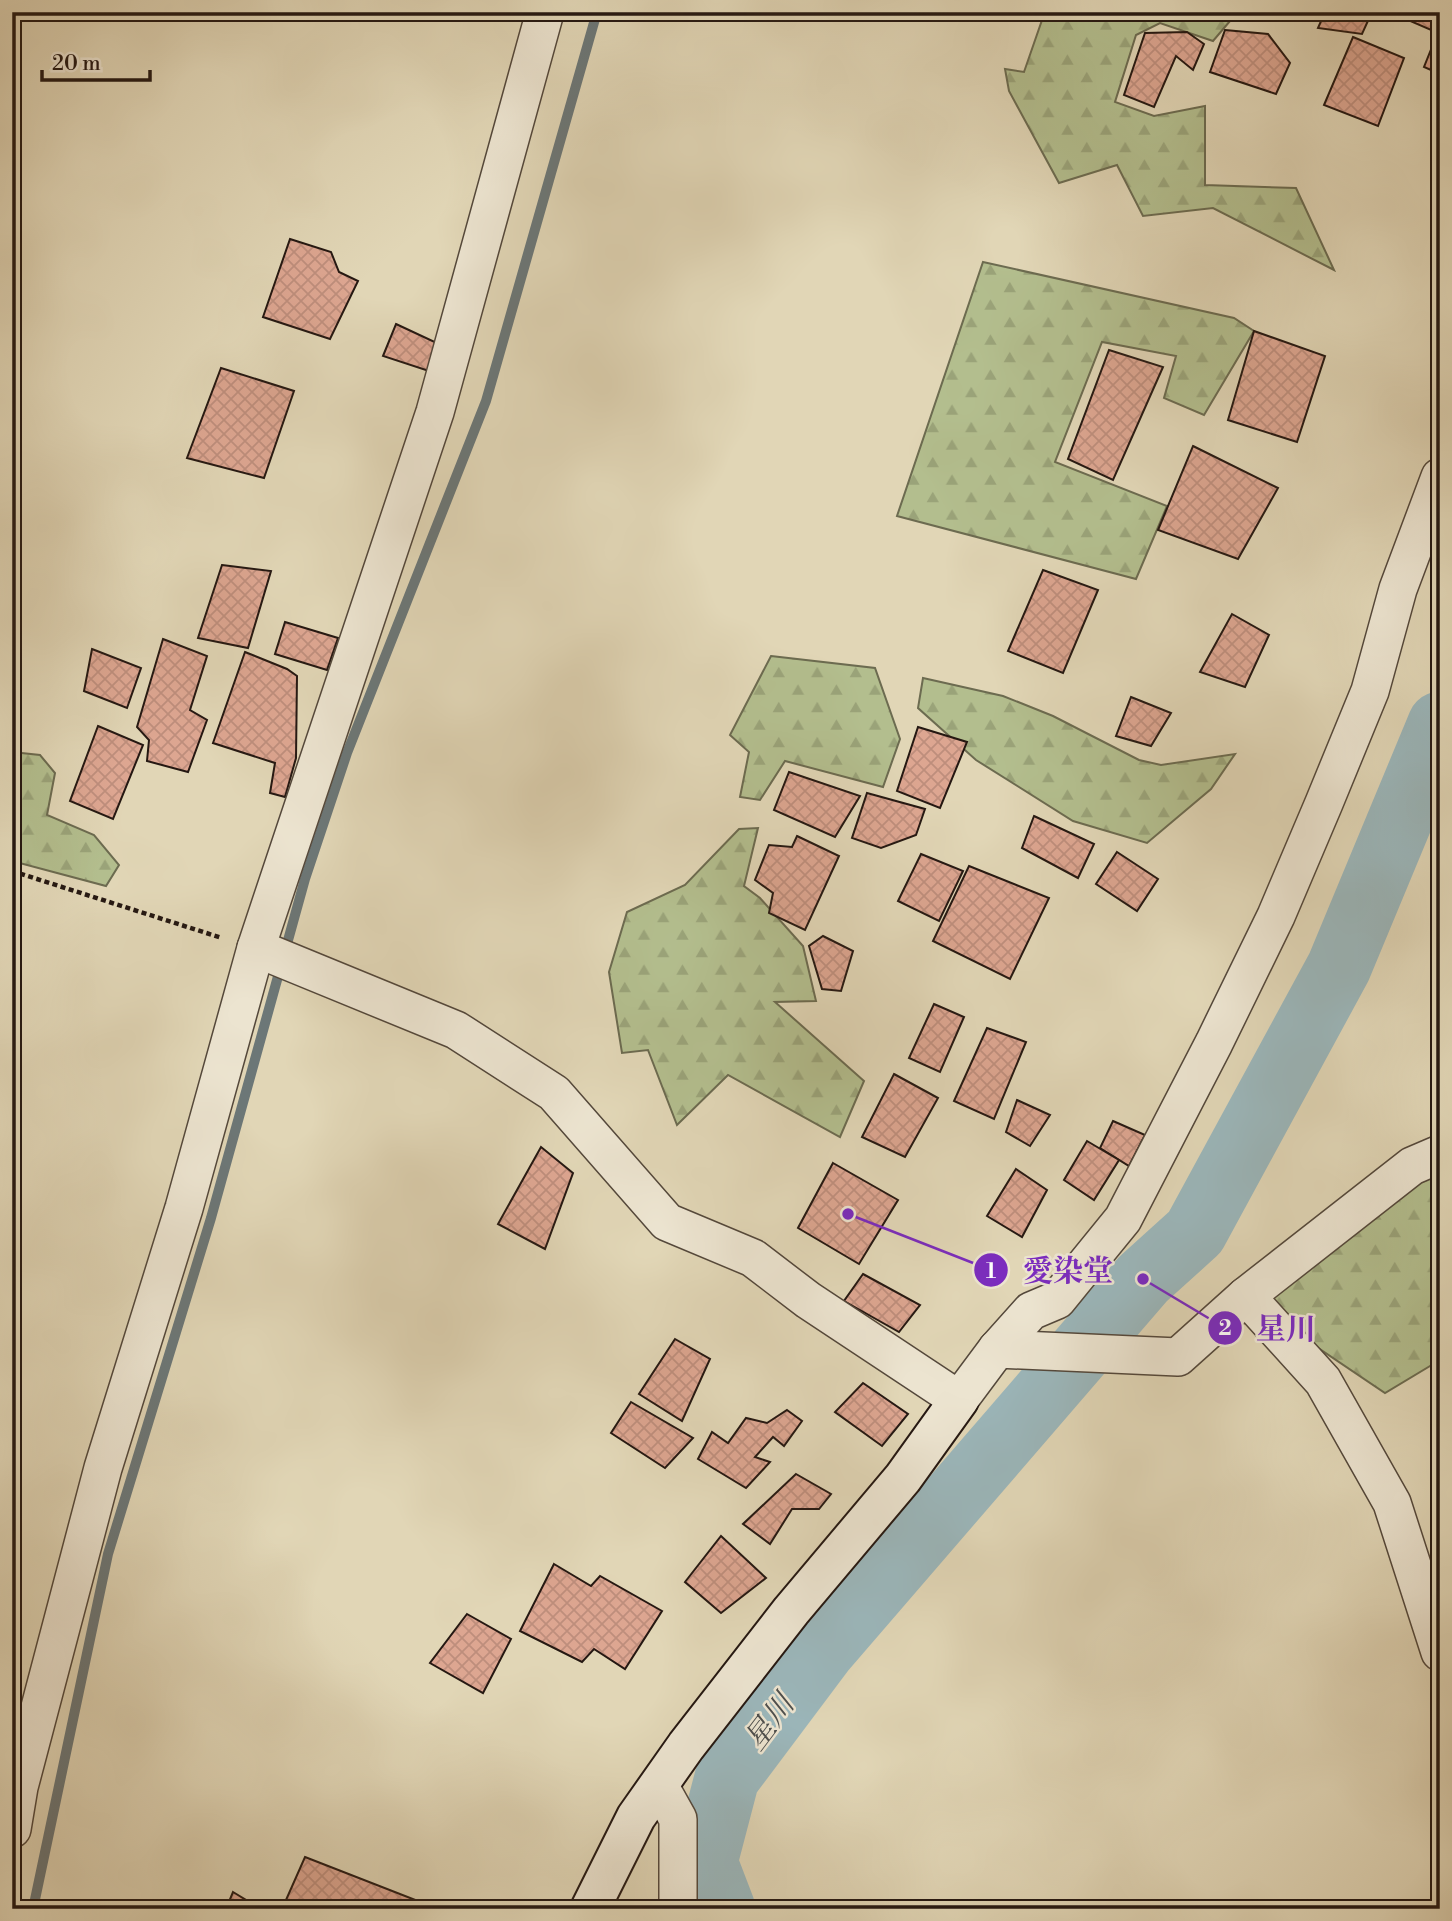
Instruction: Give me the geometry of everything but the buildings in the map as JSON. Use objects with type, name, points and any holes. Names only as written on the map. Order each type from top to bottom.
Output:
[{"type":"street","points":[[12,1829],[19,1787],[103,1468],[184,1208],[256,948],[435,412],[545,12]]},
{"type":"street","points":[[590,1909],[636,1817],[725,1693],[903,1478],[998,1349],[1031,1311],[1057,1300],[1123,1219],[1276,916],[1365,704],[1398,589],[1440,477]]},
{"type":"street","points":[[256,948],[456,1030],[478,1044],[554,1093],[667,1222],[753,1258],[808,1300],[959,1400]]},
{"type":"street","points":[[998,1349],[1178,1357],[1247,1296],[1412,1166],[1440,1154]]},
{"type":"street","points":[[1247,1296],[1322,1381],[1392,1503],[1440,1651]]},
{"type":"street","points":[[659,1785],[678,1819],[678,1909]]},
{"type":"path","points":[[12,871],[256,948]]},
{"type":"green space","points":[[1032,12],[1236,14],[1213,41],[1160,23],[1136,35],[1115,102],[1154,116],[1205,106],[1205,185],[1296,188],[1334,270],[1213,208],[1143,216],[1117,165],[1059,183],[1009,91],[1005,69],[1024,72],[1042,20]]},
{"type":"green space","points":[[983,262],[1234,318],[1254,331],[1204,415],[1164,398],[1176,356],[1102,342],[1055,462],[1167,506],[1136,579],[897,516]]},
{"type":"green space","points":[[771,656],[875,668],[900,739],[883,787],[785,761],[760,800],[740,797],[749,752],[730,735]]},
{"type":"green space","points":[[923,678],[1003,696],[1053,716],[1139,760],[1161,765],[1235,754],[1211,789],[1147,843],[1073,821],[976,760],[918,708]]},
{"type":"green space","points":[[12,752],[40,755],[55,773],[47,815],[94,835],[119,865],[106,886],[12,861]]},
{"type":"green space","points":[[758,828],[744,886],[760,898],[803,946],[816,1001],[775,1002],[864,1081],[840,1137],[728,1075],[677,1125],[648,1050],[622,1053],[609,972],[627,912],[685,885],[739,829]]},
{"type":"green space","points":[[1440,1162],[1440,1360],[1385,1393],[1259,1308]]},
{"type":"waterway","points":[[33,1909],[108,1554],[211,1218],[305,879],[347,753],[486,401],[597,12]]},
{"type":"waterway","name":"星川","points":[[723,1909],[705,1862],[727,1778],[823,1650],[1143,1279],[1195,1232],[1339,967],[1440,724]]},
{"type":"place","name":"愛染堂","points":[[848,1214]]},
{"type":"place","name":"星川","points":[[1143,1279]]}]
